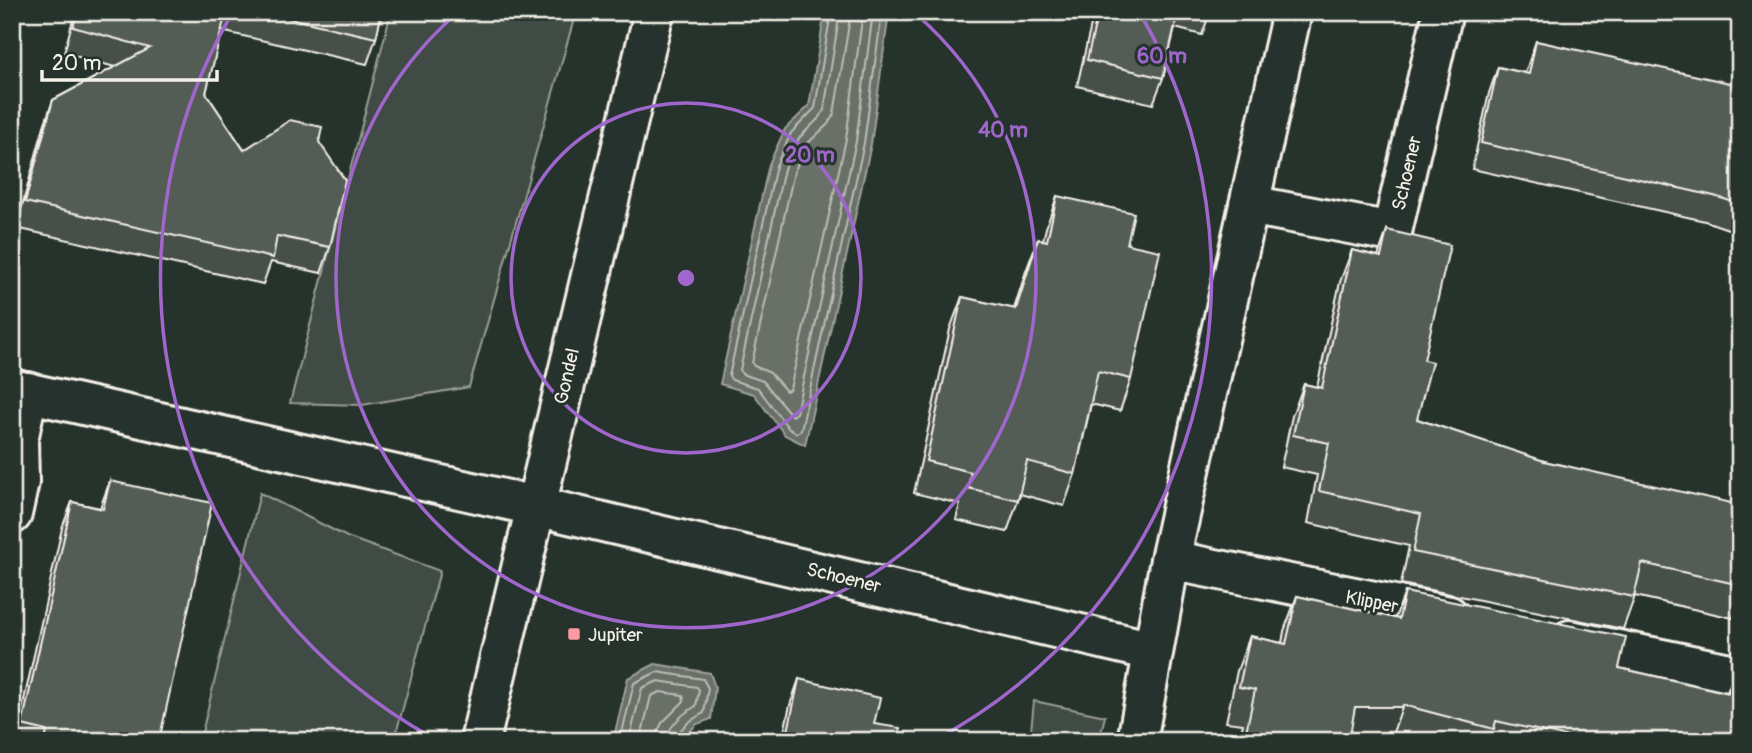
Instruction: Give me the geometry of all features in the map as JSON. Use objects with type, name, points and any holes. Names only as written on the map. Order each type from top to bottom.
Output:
[{"type":"street","name":"Gondel","points":[[480,741],[654,12]]},
{"type":"street","points":[[1137,741],[1170,560],[1292,12]]},
{"type":"street","name":"Schoener","points":[[1249,205],[1392,232],[1443,12]]},
{"type":"street","points":[[12,514],[19,482],[20,390],[536,506]]},
{"type":"street","name":"Schoener","points":[[536,506],[1153,650]]},
{"type":"street","name":"Klipper","points":[[1170,560],[1481,622]]},
{"type":"street","points":[[1535,633],[1730,673],[1740,672]]},
{"type":"shaded area","points":[[391,12],[576,12],[469,387],[362,405],[290,403]]},
{"type":"shaded area","points":[[260,493],[347,537],[440,571],[394,741],[200,741]]},
{"type":"shaded area","points":[[1034,701],[1105,716],[1099,741],[1030,741]]},
{"type":"water","points":[[825,12],[889,12],[871,144],[805,445],[785,435],[754,394],[720,384],[769,164],[785,129],[809,106]]},
{"type":"water","points":[[655,664],[710,673],[715,687],[711,719],[697,724],[680,741],[613,741],[628,678]]},
{"type":"building","points":[[78,12],[226,12],[206,93],[244,150],[290,120],[322,127],[319,142],[345,180],[330,247],[277,236],[273,258],[25,202],[53,100],[150,48],[73,27]]},
{"type":"building","points":[[262,12],[382,12],[376,38]]},
{"type":"building","points":[[1098,12],[1178,12],[1163,78],[1087,60]]},
{"type":"building","points":[[1536,41],[1739,85],[1740,204],[1481,143],[1498,67],[1529,74]]},
{"type":"building","points":[[1057,196],[1134,213],[1127,244],[1160,251],[1131,379],[1098,371],[1075,474],[1027,461],[1018,500],[968,488],[971,472],[926,461],[962,297],[1016,309],[1038,239],[1047,241]]},
{"type":"building","points":[[1387,230],[1450,245],[1424,360],[1432,362],[1417,419],[1544,461],[1736,504],[1735,507],[1740,508],[1740,585],[1642,563],[1634,597],[1413,552],[1421,514],[1319,491],[1329,443],[1293,435],[1304,384],[1322,388],[1352,250],[1381,257]]},
{"type":"building","points":[[110,481],[212,503],[159,741],[45,741],[47,731],[22,725],[72,502],[103,509]]},
{"type":"building","points":[[1405,592],[1626,637],[1619,668],[1729,693],[1733,677],[1740,679],[1740,741],[1586,741],[1496,721],[1494,729],[1403,705],[1355,707],[1349,741],[1244,741],[1255,690],[1239,687],[1250,636],[1286,644],[1297,596],[1399,619]]},
{"type":"building","points":[[799,679],[880,698],[874,724],[900,728],[897,741],[786,741]]},
{"type":"place","name":"Jupiter","points":[[574,634]]}]
